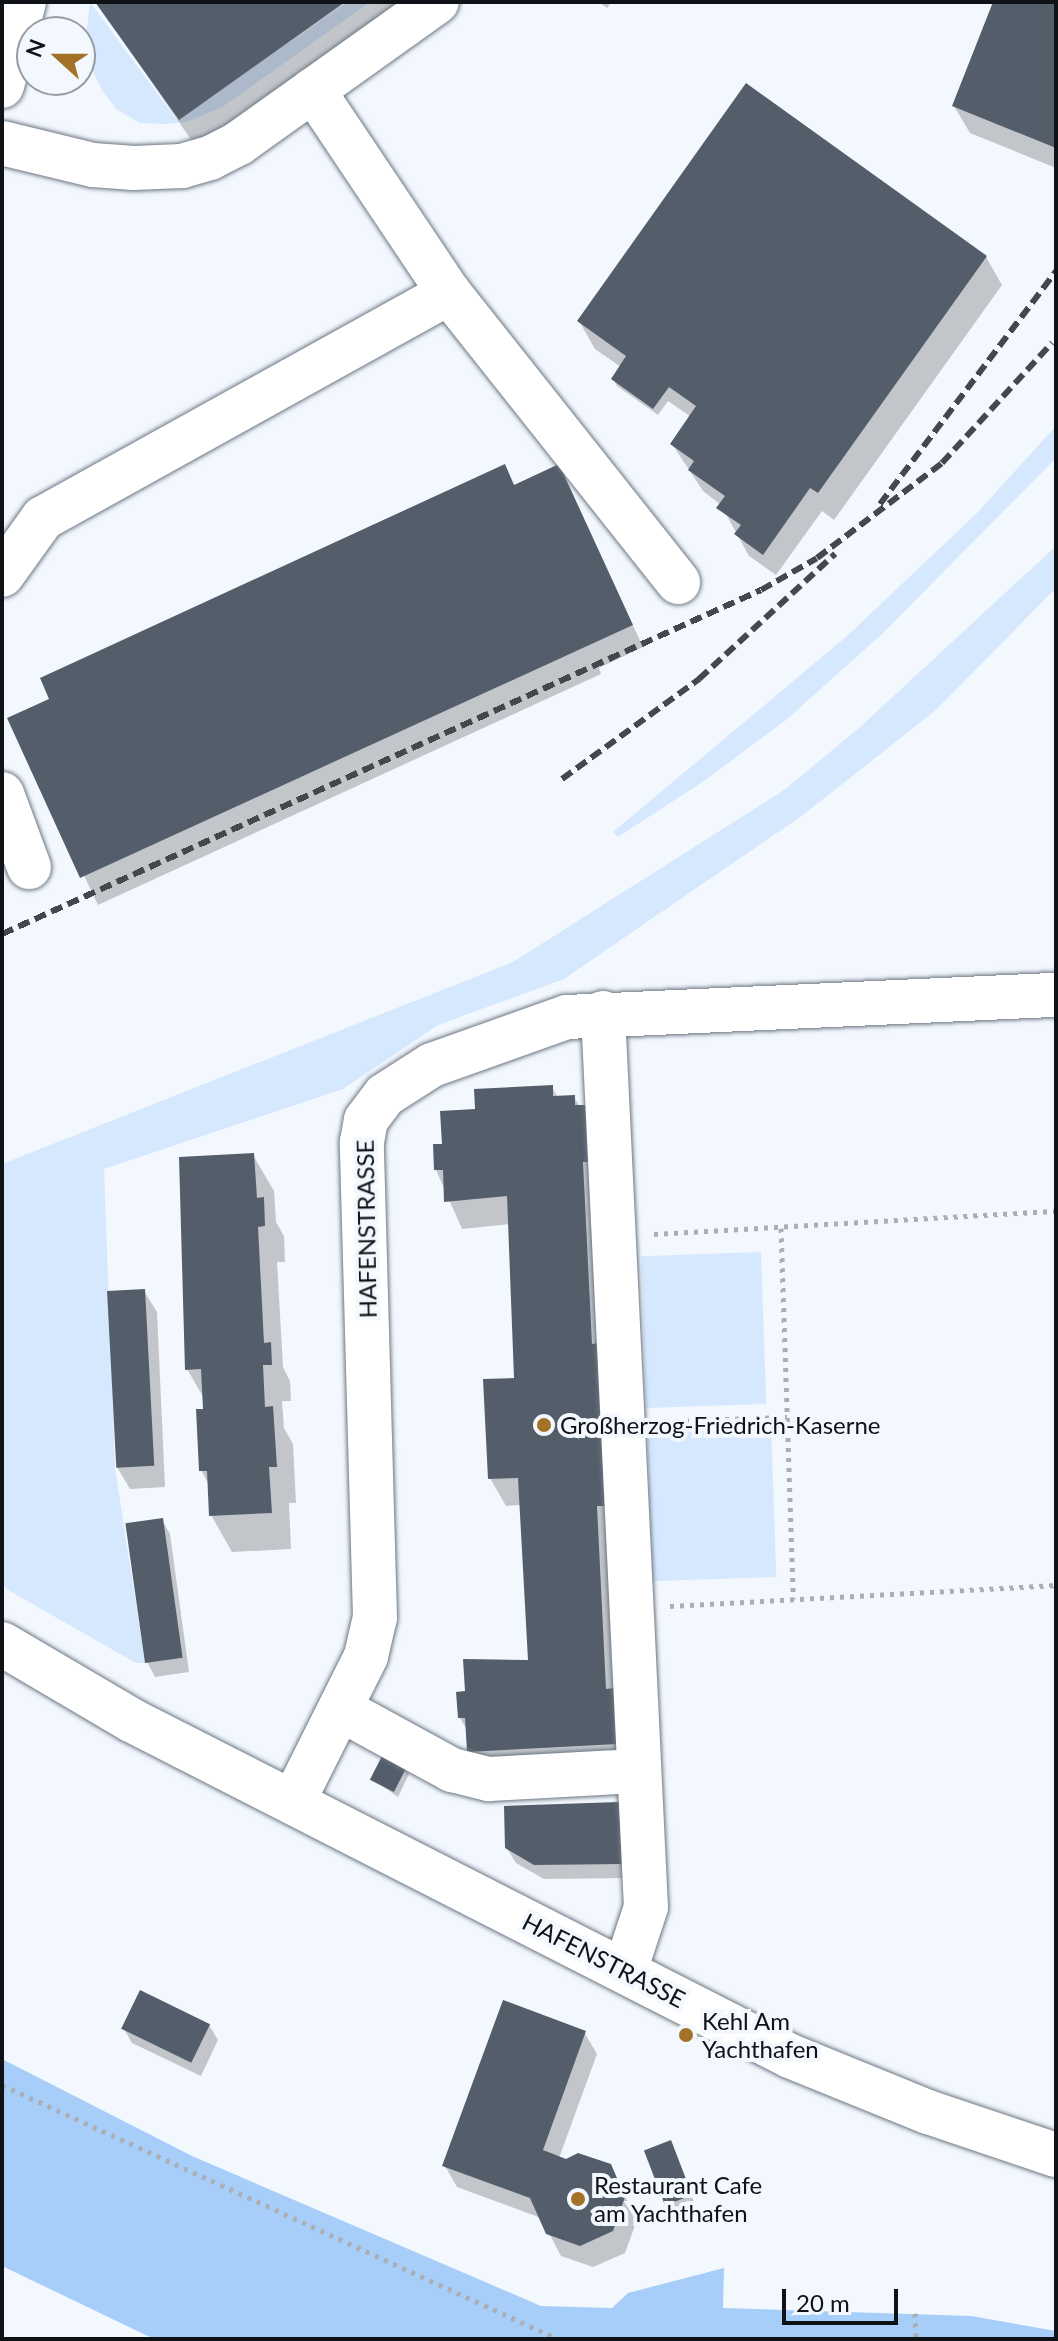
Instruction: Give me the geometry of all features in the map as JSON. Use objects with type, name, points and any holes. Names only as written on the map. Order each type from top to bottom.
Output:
[{"type":"street","points":[[2,86],[24,2]]},
{"type":"street","points":[[2,143],[93,165],[182,166],[239,143],[437,2]]},
{"type":"street","points":[[313,90],[449,293],[678,582]]},
{"type":"street","points":[[2,575],[43,518],[449,293]]},
{"type":"street","points":[[2,794],[29,867]]},
{"type":"street","name":"HAFENSTRASSE","points":[[294,1800],[366,1656],[375,1618],[362,1142],[366,1120],[385,1095],[432,1065],[529,1028],[603,1013],[1056,995]]},
{"type":"street","points":[[603,1013],[610,1237],[646,1907],[625,1971]]},
{"type":"street","name":"HAFENSTRASSE","points":[[2,1644],[67,1686],[790,2056],[928,2112],[1056,2155]]},
{"type":"street","points":[[340,1709],[452,1770],[489,1779],[638,1771]]},
{"type":"path","points":[[610,1237],[1056,1211]]},
{"type":"path","points":[[781,1228],[793,1599]]},
{"type":"path","points":[[620,1423],[787,1417]]},
{"type":"path","points":[[629,1609],[1056,1585]]},
{"type":"path","points":[[2,2085],[558,2339]]},
{"type":"path","points":[[915,2313],[916,2339]]},
{"type":"shaded area","points":[[90,2],[177,120],[348,2],[370,2],[221,108],[186,122],[165,124],[140,123],[116,109],[102,90],[96,78],[96,16],[88,16]]},
{"type":"shaded area","points":[[1056,426],[1056,458],[882,634],[786,720],[704,781],[618,837],[613,832],[847,636],[977,513]]},
{"type":"shaded area","points":[[1056,546],[1056,588],[936,710],[803,815],[564,979],[438,1025],[343,1089],[104,1169],[115,1468],[145,1663],[136,1663],[2,1584],[2,1164],[513,962],[784,790],[859,728]]},
{"type":"shaded area","points":[[761,1252],[766,1404],[646,1408],[641,1256]]},
{"type":"shaded area","points":[[771,1424],[776,1577],[652,1581],[647,1428]]},
{"type":"water","points":[[2,2059],[192,2156],[541,2306],[612,2308],[628,2293],[724,2268],[723,2308],[971,2316],[1056,2331],[1056,2339],[154,2339],[2,2266]]},
{"type":"building","points":[[95,2],[345,2],[179,120]]},
{"type":"building","points":[[993,2],[1056,2],[1056,148],[952,106]]},
{"type":"building","points":[[746,83],[987,256],[818,493],[810,488],[763,555],[734,534],[741,525],[716,508],[725,496],[688,470],[694,461],[670,444],[696,406],[669,387],[653,409],[611,379],[626,356],[577,321]]},
{"type":"building","points":[[505,464],[514,485],[559,464],[633,625],[80,878],[7,718],[49,699],[40,678]]},
{"type":"building","name":"Großherzog-Friedrich-Kaserne","points":[[553,1085],[553,1096],[575,1095],[575,1105],[591,1105],[593,1162],[583,1162],[592,1344],[600,1343],[606,1506],[597,1506],[606,1689],[615,1688],[617,1744],[467,1752],[465,1718],[458,1718],[456,1692],[465,1691],[463,1659],[528,1660],[518,1478],[488,1479],[483,1379],[514,1378],[507,1196],[444,1202],[443,1170],[434,1170],[433,1144],[442,1144],[440,1111],[475,1109],[474,1089]]},
{"type":"building","points":[[254,1153],[257,1198],[264,1197],[265,1226],[258,1227],[264,1343],[271,1342],[272,1365],[263,1365],[265,1407],[273,1406],[277,1467],[269,1467],[272,1513],[209,1516],[207,1471],[199,1471],[196,1409],[203,1409],[201,1369],[185,1370],[179,1157]]},
{"type":"building","points":[[145,1289],[154,1466],[116,1468],[107,1291]]},
{"type":"building","points":[[163,1518],[183,1658],[145,1663],[125,1523]]},
{"type":"building","points":[[383,1754],[407,1766],[394,1792],[370,1780]]},
{"type":"building","points":[[619,1802],[622,1864],[534,1865],[505,1848],[504,1806]]},
{"type":"building","points":[[140,1990],[210,2024],[191,2063],[121,2029]]},
{"type":"building","points":[[503,2000],[586,2031],[543,2150],[566,2159],[578,2153],[611,2164],[625,2197],[613,2231],[580,2246],[546,2234],[530,2198],[442,2166]]},
{"type":"building","points":[[671,2140],[692,2195],[665,2205],[644,2150]]},
{"type":"railway","points":[[880,504],[1056,271]]},
{"type":"railway","points":[[2,934],[761,590],[817,558],[942,463],[1052,343]]},
{"type":"railway","points":[[562,779],[699,679],[835,554]]},
{"type":"place","name":"Großherzog-Friedrich-Kaserne","points":[[544,1425]]},
{"type":"place","name":"Kehl Am Yachthafen","points":[[686,2035]]},
{"type":"place","name":"Restaurant Cafe am Yachthafen","points":[[578,2199]]}]
